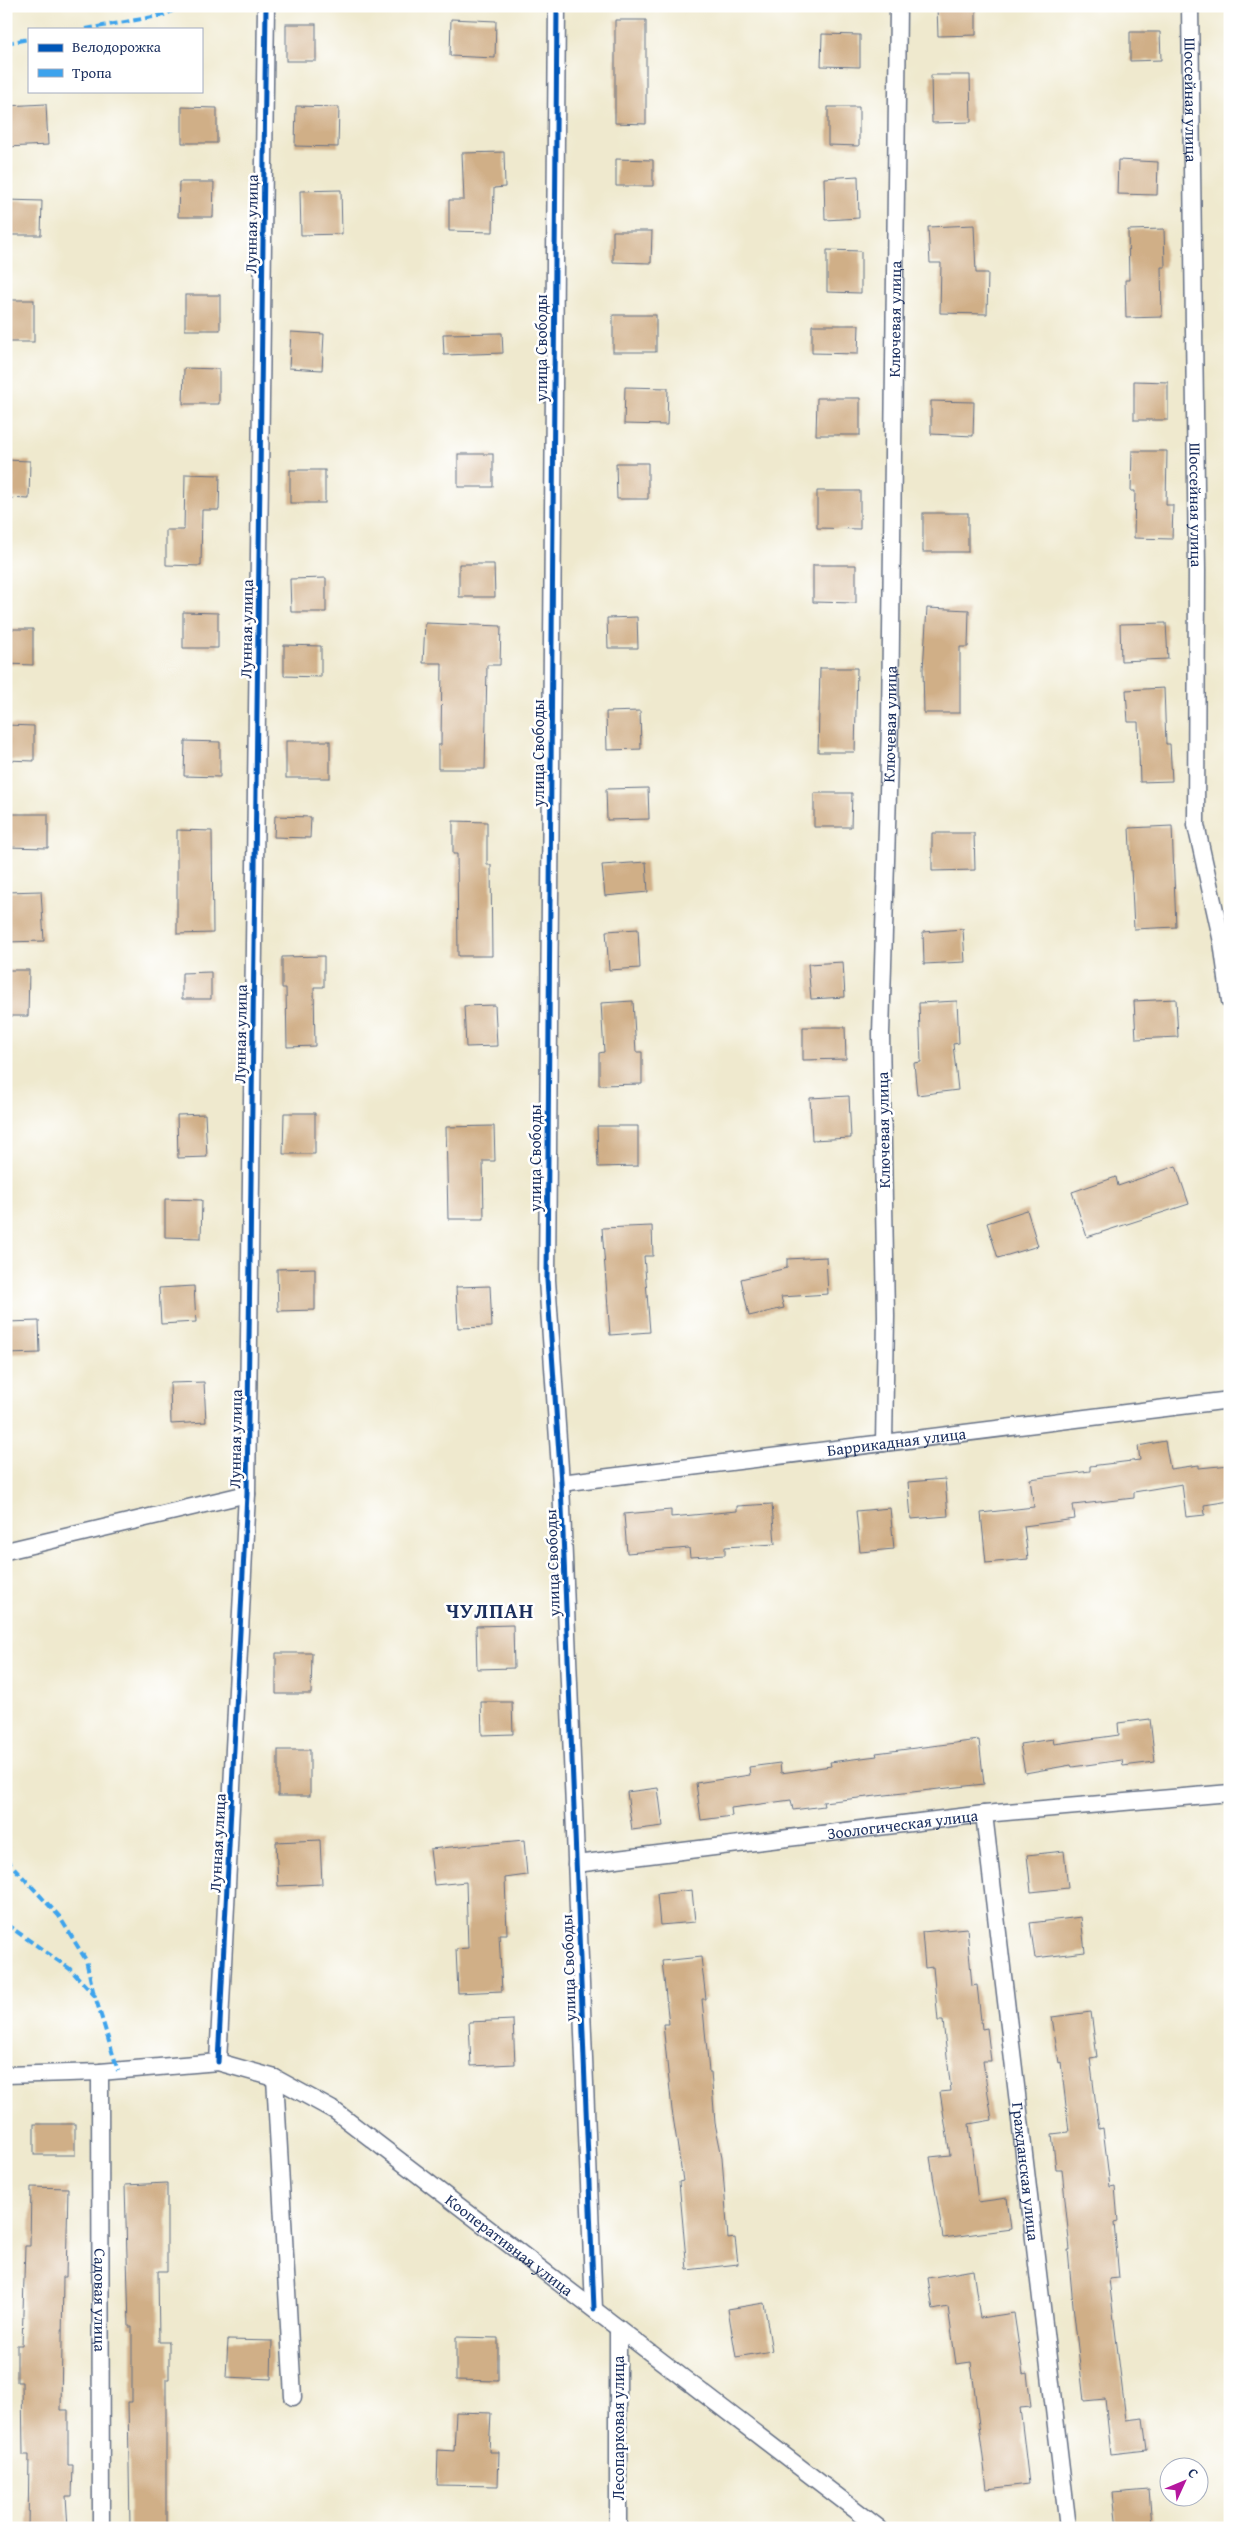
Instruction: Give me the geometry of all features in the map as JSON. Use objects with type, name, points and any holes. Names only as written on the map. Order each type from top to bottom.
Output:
[{"type":"street","name":"Лунная улица","points":[[218,2062],[247,1494],[266,6]]},
{"type":"street","name":"улица Свободы","points":[[556,6],[546,1280],[561,1483],[594,2309]]},
{"type":"street","name":"Ключевая улица","points":[[884,1443],[886,1316],[881,1034],[890,723],[898,6]]},
{"type":"street","name":"Шоссейная улица","points":[[1190,6],[1196,570],[1196,825],[1222,942],[1230,1001]]},
{"type":"street","name":"Баррикадная улица","points":[[561,1483],[1230,1400]]},
{"type":"street","points":[[6,1551],[247,1494]]},
{"type":"street","name":"Зоологическая улица","points":[[576,1864],[984,1814],[1230,1793]]},
{"type":"street","name":"Гражданская улица","points":[[984,1814],[1068,2528]]},
{"type":"street","name":"Кооперативная улица","points":[[6,2075],[100,2072],[218,2062],[275,2078],[335,2111],[879,2528]]},
{"type":"street","name":"Садовая улица","points":[[100,2072],[101,2528]]},
{"type":"street","points":[[275,2078],[293,2398]]},
{"type":"street","name":"Лесопарковая улица","points":[[618,2328],[618,2528]]},
{"type":"building","points":[[937,6],[976,6],[976,35],[938,36]]},
{"type":"building","points":[[451,19],[496,21],[495,58],[450,56]]},
{"type":"building","points":[[615,20],[646,20],[646,124],[615,123]]},
{"type":"building","points":[[286,24],[316,24],[316,61],[286,61]]},
{"type":"building","points":[[1130,32],[1160,32],[1161,60],[1130,61]]},
{"type":"building","points":[[822,34],[860,35],[860,67],[821,66]]},
{"type":"building","points":[[931,75],[970,75],[971,122],[932,123]]},
{"type":"building","points":[[46,104],[48,145],[6,147],[6,106]]},
{"type":"building","points":[[296,106],[339,107],[338,147],[295,146]]},
{"type":"building","points":[[182,107],[217,108],[217,143],[182,143]]},
{"type":"building","points":[[828,107],[859,107],[859,146],[828,145]]},
{"type":"building","points":[[504,152],[505,187],[494,188],[493,232],[449,231],[449,200],[464,200],[462,153]]},
{"type":"building","points":[[616,159],[653,160],[653,186],[616,186]]},
{"type":"building","points":[[1118,160],[1158,162],[1157,195],[1117,194]]},
{"type":"building","points":[[858,176],[859,218],[825,220],[824,178]]},
{"type":"building","points":[[179,182],[214,182],[213,217],[178,217]]},
{"type":"building","points":[[341,190],[342,234],[301,235],[300,191]]},
{"type":"building","points":[[6,200],[42,201],[41,235],[6,235]]},
{"type":"building","points":[[974,225],[976,273],[988,273],[987,314],[940,313],[941,263],[930,263],[928,227]]},
{"type":"building","points":[[1164,229],[1165,267],[1161,267],[1162,317],[1126,318],[1125,280],[1129,280],[1128,230]]},
{"type":"building","points":[[613,231],[652,231],[651,263],[613,262]]},
{"type":"building","points":[[827,250],[861,251],[861,293],[827,292]]},
{"type":"building","points":[[185,295],[220,295],[220,330],[185,330]]},
{"type":"building","points":[[6,300],[34,300],[34,342],[6,342]]},
{"type":"building","points":[[613,315],[656,315],[656,352],[613,352]]},
{"type":"building","points":[[812,325],[859,325],[858,354],[812,353]]},
{"type":"building","points":[[291,332],[324,334],[322,370],[289,368]]},
{"type":"building","points":[[502,333],[503,353],[444,355],[443,334]]},
{"type":"building","points":[[184,368],[219,369],[219,404],[183,404]]},
{"type":"building","points":[[1134,381],[1168,382],[1168,420],[1134,420]]},
{"type":"building","points":[[625,387],[668,388],[667,425],[624,424]]},
{"type":"building","points":[[817,398],[860,398],[860,435],[816,435]]},
{"type":"building","points":[[931,401],[974,402],[973,436],[931,434]]},
{"type":"building","points":[[1132,451],[1167,451],[1166,505],[1173,505],[1172,539],[1134,538],[1135,491],[1131,491]]},
{"type":"building","points":[[458,454],[493,454],[493,487],[458,487]]},
{"type":"building","points":[[6,460],[30,461],[29,499],[6,498]]},
{"type":"building","points":[[616,463],[648,463],[648,499],[617,499]]},
{"type":"building","points":[[290,470],[325,470],[325,503],[290,503]]},
{"type":"building","points":[[185,474],[220,475],[219,510],[202,510],[201,566],[166,565],[166,530],[184,530]]},
{"type":"building","points":[[817,491],[860,491],[860,529],[817,528]]},
{"type":"building","points":[[923,513],[968,513],[968,552],[923,552]]},
{"type":"building","points":[[459,564],[494,564],[495,597],[459,597]]},
{"type":"building","points":[[813,565],[856,565],[856,603],[813,602]]},
{"type":"building","points":[[326,578],[326,612],[291,612],[290,579]]},
{"type":"building","points":[[927,608],[969,610],[968,647],[960,647],[960,713],[924,713],[923,669]]},
{"type":"building","points":[[183,612],[218,613],[218,648],[183,648]]},
{"type":"building","points":[[637,617],[638,648],[608,648],[607,618]]},
{"type":"building","points":[[425,623],[501,626],[500,665],[487,665],[485,769],[438,769],[438,745],[441,745],[442,663],[423,663]]},
{"type":"building","points":[[1166,623],[1168,659],[1121,661],[1120,624]]},
{"type":"building","points":[[6,629],[33,629],[33,665],[6,664]]},
{"type":"building","points":[[284,645],[321,646],[321,677],[284,676]]},
{"type":"building","points":[[820,668],[857,668],[855,752],[818,752]]},
{"type":"building","points":[[1164,688],[1166,744],[1170,744],[1172,781],[1140,782],[1138,722],[1128,722],[1126,690]]},
{"type":"building","points":[[640,711],[641,749],[607,750],[606,712]]},
{"type":"building","points":[[6,725],[34,726],[34,761],[6,760]]},
{"type":"building","points":[[185,741],[220,742],[220,777],[184,776]]},
{"type":"building","points":[[286,741],[330,741],[330,778],[286,778]]},
{"type":"building","points":[[648,788],[649,819],[607,820],[606,789]]},
{"type":"building","points":[[814,793],[852,793],[851,827],[814,827]]},
{"type":"building","points":[[6,814],[48,814],[48,848],[6,847]]},
{"type":"building","points":[[275,816],[311,817],[310,838],[274,837]]},
{"type":"building","points":[[453,821],[487,822],[487,865],[491,865],[492,956],[458,956],[457,854],[453,854]]},
{"type":"building","points":[[1172,826],[1176,927],[1134,929],[1129,828]]},
{"type":"building","points":[[177,830],[212,831],[213,933],[177,934]]},
{"type":"building","points":[[932,833],[974,833],[975,870],[932,871]]},
{"type":"building","points":[[646,862],[648,892],[605,896],[602,865]]},
{"type":"building","points":[[41,891],[44,941],[6,942],[6,892]]},
{"type":"building","points":[[638,929],[640,968],[609,970],[606,931]]},
{"type":"building","points":[[963,929],[965,962],[924,964],[923,932]]},
{"type":"building","points":[[324,956],[324,987],[314,987],[315,1046],[287,1047],[286,988],[282,988],[282,957]]},
{"type":"building","points":[[843,962],[845,997],[811,999],[808,964]]},
{"type":"building","points":[[6,970],[29,970],[28,1016],[6,1016]]},
{"type":"building","points":[[211,972],[211,999],[182,999],[182,973]]},
{"type":"building","points":[[1176,999],[1178,1037],[1136,1039],[1134,1001]]},
{"type":"building","points":[[633,1001],[636,1052],[642,1052],[642,1084],[599,1085],[599,1053],[604,1052],[601,1003]]},
{"type":"building","points":[[957,1001],[959,1043],[953,1044],[958,1090],[917,1095],[914,1063],[921,1062],[919,1003]]},
{"type":"building","points":[[495,1005],[497,1046],[466,1047],[464,1006]]},
{"type":"building","points":[[803,1027],[845,1027],[846,1059],[803,1060]]},
{"type":"building","points":[[849,1096],[851,1138],[812,1140],[810,1098]]},
{"type":"building","points":[[284,1113],[315,1113],[315,1154],[283,1154]]},
{"type":"building","points":[[205,1114],[207,1157],[178,1158],[177,1115]]},
{"type":"building","points":[[494,1126],[495,1161],[483,1161],[484,1219],[448,1219],[446,1127]]},
{"type":"building","points":[[597,1126],[638,1126],[638,1166],[598,1167]]},
{"type":"building","points":[[1176,1166],[1189,1204],[1087,1237],[1072,1192],[1116,1177],[1118,1186]]},
{"type":"building","points":[[165,1199],[202,1200],[201,1238],[165,1237]]},
{"type":"building","points":[[1027,1210],[1038,1246],[998,1258],[987,1223]]},
{"type":"building","points":[[652,1226],[653,1256],[644,1256],[650,1332],[610,1335],[602,1228]]},
{"type":"building","points":[[826,1257],[828,1294],[781,1297],[784,1308],[749,1316],[741,1279],[787,1268],[787,1259]]},
{"type":"building","points":[[315,1268],[315,1310],[278,1311],[277,1269]]},
{"type":"building","points":[[194,1286],[196,1322],[161,1324],[159,1288]]},
{"type":"building","points":[[490,1286],[492,1327],[458,1328],[456,1287]]},
{"type":"building","points":[[39,1321],[40,1353],[6,1354],[6,1322]]},
{"type":"building","points":[[204,1382],[206,1422],[171,1424],[170,1383]]},
{"type":"building","points":[[1165,1441],[1170,1469],[1199,1465],[1199,1468],[1230,1465],[1230,1501],[1204,1505],[1205,1515],[1186,1517],[1182,1484],[1134,1492],[1134,1498],[1073,1505],[1075,1519],[1024,1526],[1028,1559],[986,1563],[981,1513],[1034,1507],[1030,1479],[1090,1471],[1090,1466],[1140,1460],[1138,1446]]},
{"type":"building","points":[[945,1479],[948,1516],[911,1519],[908,1482]]},
{"type":"building","points":[[772,1504],[775,1544],[725,1547],[725,1555],[690,1557],[689,1548],[627,1553],[624,1514],[671,1510],[671,1517],[737,1511],[737,1506]]},
{"type":"building","points":[[890,1508],[894,1549],[860,1552],[856,1511]]},
{"type":"building","points":[[513,1625],[514,1668],[477,1669],[476,1626]]},
{"type":"building","points":[[276,1653],[312,1653],[311,1694],[276,1694]]},
{"type":"building","points":[[481,1702],[512,1702],[513,1734],[482,1735]]},
{"type":"building","points":[[1150,1719],[1155,1762],[1123,1766],[1122,1760],[1072,1767],[1071,1765],[1025,1773],[1020,1744],[1053,1739],[1054,1744],[1119,1735],[1118,1723]]},
{"type":"building","points":[[979,1740],[984,1784],[823,1802],[824,1806],[793,1810],[791,1800],[731,1808],[732,1816],[701,1820],[696,1783],[750,1775],[749,1767],[780,1763],[781,1773],[831,1766],[830,1762],[877,1756],[876,1753]]},
{"type":"building","points":[[278,1750],[310,1750],[310,1796],[278,1796]]},
{"type":"building","points":[[658,1788],[663,1826],[632,1830],[627,1792]]},
{"type":"building","points":[[320,1840],[322,1884],[278,1886],[276,1842]]},
{"type":"building","points":[[524,1840],[527,1875],[505,1878],[507,1934],[499,1934],[502,1991],[458,1993],[456,1949],[468,1948],[466,1882],[434,1885],[430,1849]]},
{"type":"building","points":[[1064,1851],[1068,1888],[1031,1892],[1027,1855]]},
{"type":"building","points":[[692,1890],[695,1922],[660,1925],[657,1894]]},
{"type":"building","points":[[1081,1917],[1085,1952],[1035,1958],[1030,1923]]},
{"type":"building","points":[[967,1928],[972,1986],[977,1985],[982,2029],[987,2028],[991,2061],[983,2061],[992,2120],[969,2124],[978,2202],[1007,2198],[1011,2229],[943,2238],[930,2157],[950,2155],[940,2092],[951,2091],[943,2021],[938,2021],[933,1967],[925,1968],[922,1932]]},
{"type":"building","points":[[701,1957],[706,1999],[702,1999],[715,2123],[722,2157],[728,2239],[735,2238],[738,2264],[687,2270],[679,2182],[683,2181],[672,2110],[663,2024],[669,2024],[662,1961]]},
{"type":"building","points":[[1091,2012],[1097,2057],[1090,2058],[1099,2129],[1103,2128],[1110,2187],[1115,2186],[1118,2222],[1114,2223],[1119,2278],[1109,2279],[1126,2420],[1143,2418],[1147,2450],[1111,2454],[1105,2399],[1084,2401],[1073,2305],[1062,2169],[1056,2169],[1052,2134],[1069,2132],[1061,2062],[1059,2063],[1052,2017]]},
{"type":"building","points":[[513,2020],[515,2064],[471,2066],[469,2022]]},
{"type":"building","points":[[34,2124],[75,2124],[75,2155],[34,2155]]},
{"type":"building","points":[[167,2183],[167,2271],[158,2271],[159,2342],[169,2342],[169,2379],[166,2379],[166,2528],[130,2528],[128,2402],[132,2402],[132,2327],[129,2327],[125,2185]]},
{"type":"building","points":[[31,2187],[68,2188],[66,2277],[63,2277],[61,2410],[68,2410],[68,2465],[73,2465],[72,2496],[66,2496],[68,2528],[28,2528],[29,2455],[23,2455],[22,2382],[17,2382],[17,2345],[22,2345],[25,2246],[30,2246]]},
{"type":"building","points":[[973,2270],[980,2318],[1014,2313],[1023,2374],[1027,2373],[1031,2407],[1020,2408],[1029,2484],[987,2489],[971,2362],[956,2364],[948,2307],[933,2310],[928,2278]]},
{"type":"building","points":[[764,2303],[772,2351],[736,2357],[728,2309]]},
{"type":"building","points":[[456,2337],[498,2338],[498,2381],[456,2380]]},
{"type":"building","points":[[228,2340],[272,2341],[271,2379],[226,2377]]},
{"type":"building","points":[[456,2412],[491,2413],[489,2452],[499,2452],[498,2486],[437,2485],[438,2450],[454,2451]]},
{"type":"building","points":[[1149,2490],[1152,2525],[1117,2528],[1113,2493]]},
{"type":"marked path","points":[[92,28],[164,15],[182,6]]},
{"type":"marked path","points":[[6,43],[28,39]]},
{"type":"marked path","points":[[6,1859],[59,1916],[86,1960],[94,1995]]},
{"type":"marked path","points":[[6,1924],[70,1969],[95,1996],[118,2071]]},
{"type":"cycle path","points":[[218,2062],[247,1494],[266,6]]},
{"type":"cycle path","points":[[557,6],[547,1280],[561,1483],[594,2309]]},
{"type":"district","name":"ЧУЛПАН","points":[[490,1611]]}]
